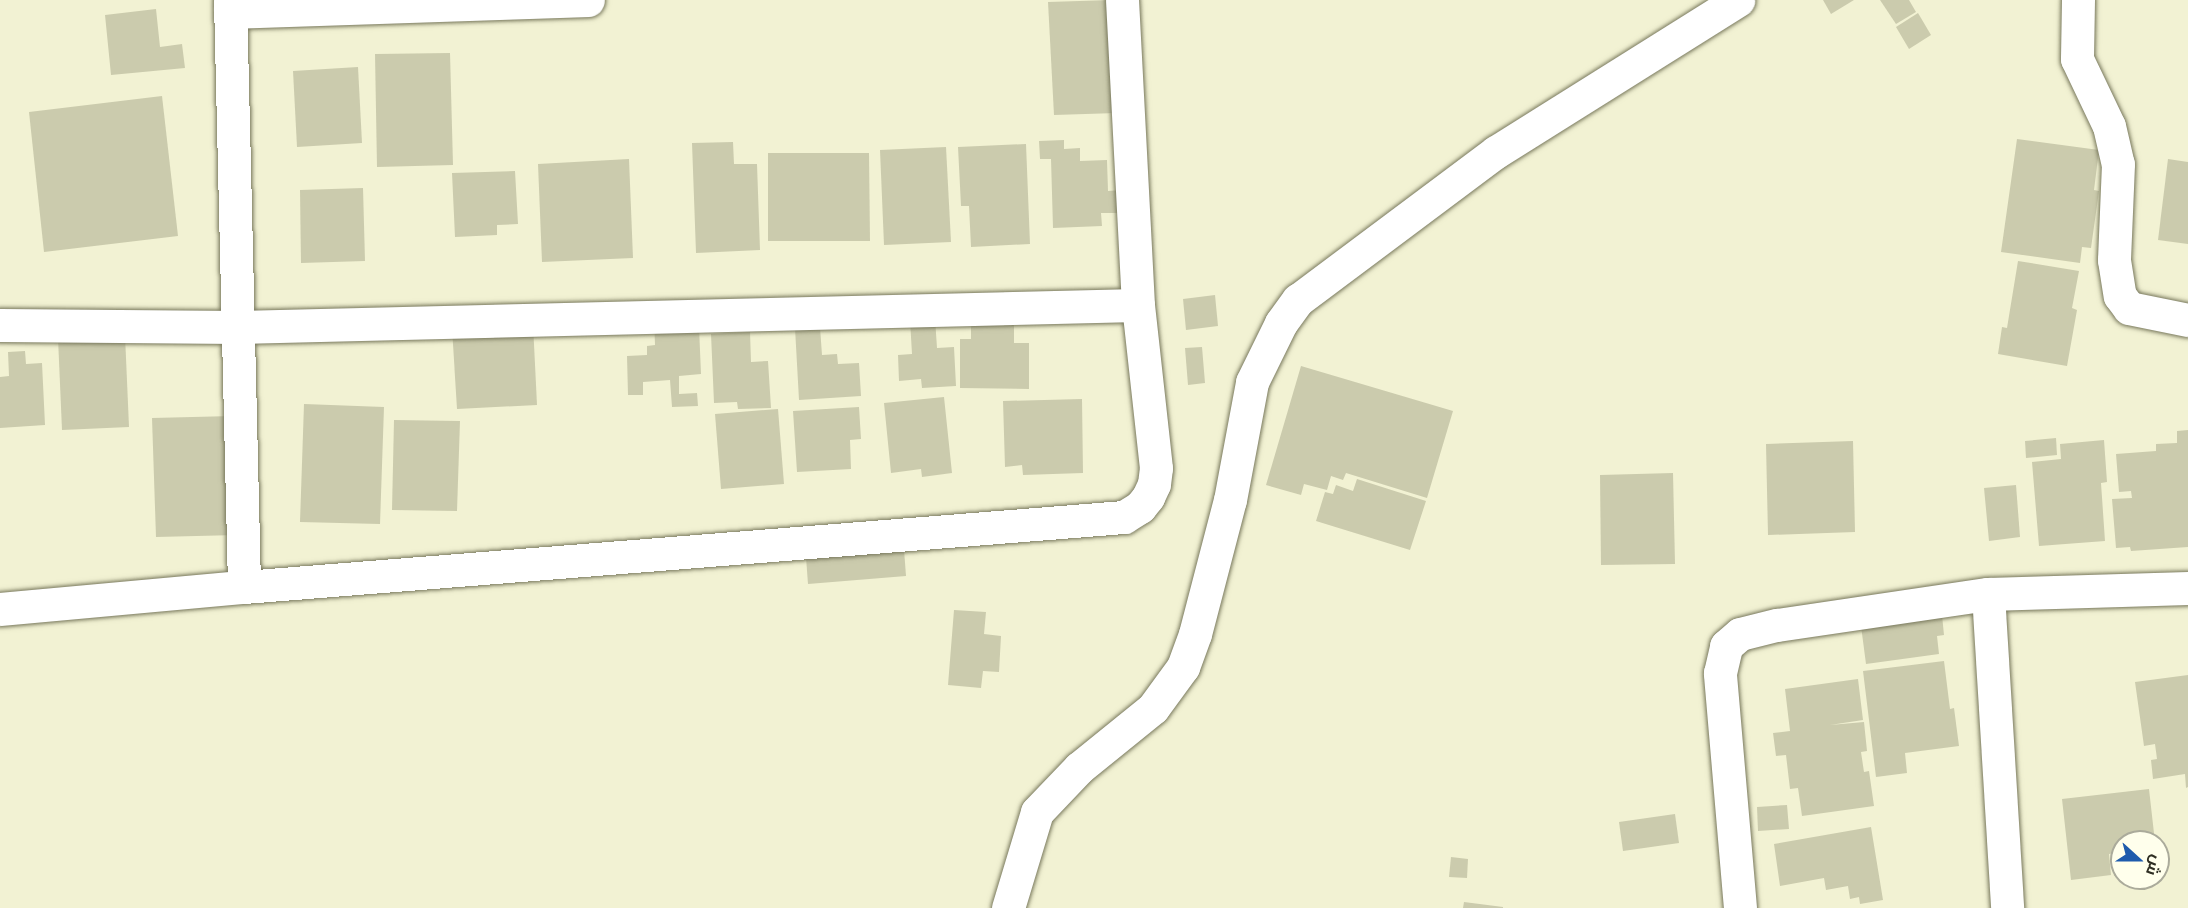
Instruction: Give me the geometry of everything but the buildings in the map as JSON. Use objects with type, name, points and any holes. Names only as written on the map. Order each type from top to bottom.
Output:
[{"type":"street","points":[[244,586],[230,6],[588,0]]},
{"type":"street","points":[[0,609],[244,586],[1124,517],[1148,497],[1154,484],[1156,468],[1138,305],[1122,0]]},
{"type":"street","points":[[1008,908],[1037,812],[1079,768],[1153,708],[1183,667],[1195,634],[1230,500],[1252,382],[1281,323],[1298,300],[1496,152],[1738,0]]},
{"type":"street","points":[[2078,0],[2077,59],[2109,126],[2118,164],[2114,260],[2120,296],[2129,309],[2188,320]]},
{"type":"street","points":[[0,326],[238,327],[1138,305]]},
{"type":"street","points":[[1740,908],[1720,673],[1726,646],[1740,634],[1777,625],[1988,594],[2188,588]]},
{"type":"street","points":[[1988,594],[2007,908]]}]
